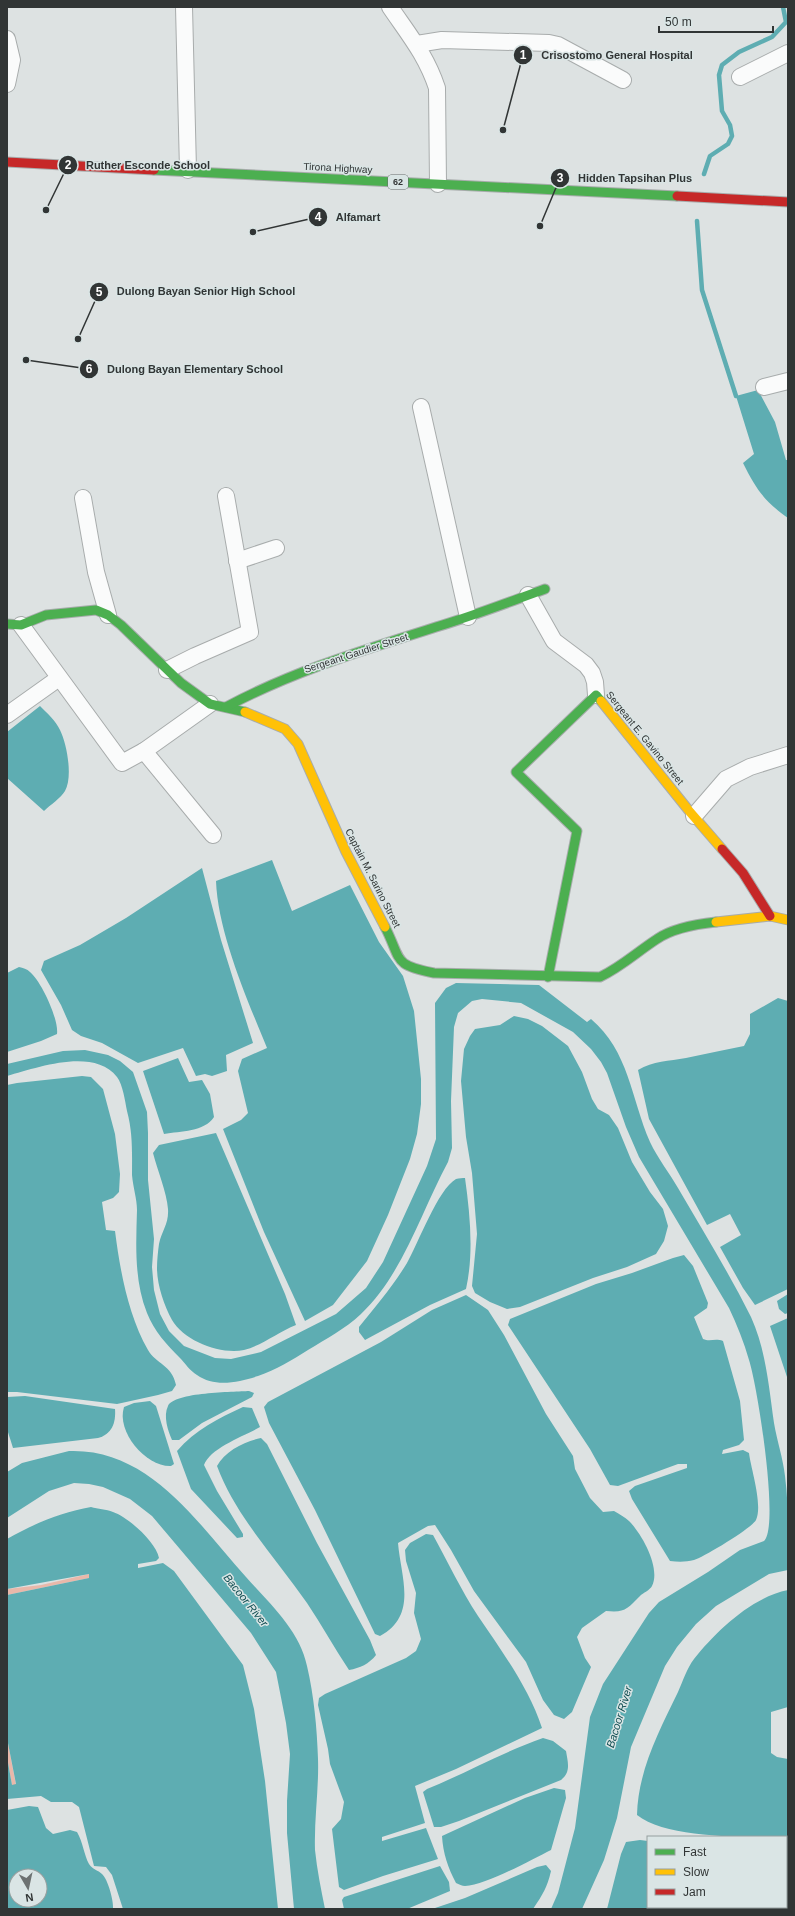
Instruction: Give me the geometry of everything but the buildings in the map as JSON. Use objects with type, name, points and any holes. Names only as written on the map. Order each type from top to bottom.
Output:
[{"type":"street","points":[[184,7],[188,170]]},
{"type":"street","points":[[390,7],[417,44],[437,88],[438,184]]},
{"type":"street","points":[[7,39],[12,60],[7,84]]},
{"type":"street","points":[[417,44],[442,40],[558,44],[623,80]]},
{"type":"street","points":[[740,77],[788,53]]},
{"type":"street","name":"Tirona Highway","points":[[7,162],[188,170],[788,202]]},
{"type":"street","points":[[764,388],[788,381]]},
{"type":"street","points":[[421,407],[468,617]]},
{"type":"street","points":[[167,670],[250,632],[226,496]]},
{"type":"street","points":[[83,498],[96,572],[108,615]]},
{"type":"street","points":[[237,561],[276,548]]},
{"type":"street","name":"Sergeant Gaudier Street","points":[[226,707],[253,691],[329,660],[468,617],[545,589]]},
{"type":"street","points":[[528,595],[554,641],[586,665],[592,673],[595,682],[596,695]]},
{"type":"street","name":"Captain M. Sarino Street","points":[[14,624],[46,615],[96,610],[108,615],[121,625],[167,670],[192,692],[210,704],[245,712],[285,729],[298,744],[346,852],[388,933],[397,956],[404,964],[413,969],[434,973],[548,977],[600,977],[617,969],[658,938],[683,928],[713,922],[770,916],[788,920]]},
{"type":"street","points":[[14,624],[59,678],[122,764],[144,752],[210,704]]},
{"type":"street","points":[[7,715],[59,678]]},
{"type":"street","name":"Sergeant E. Gavino Street","points":[[548,977],[577,831],[516,772],[596,695],[694,816],[744,873],[770,916]]},
{"type":"street","points":[[144,752],[213,836]]},
{"type":"street","points":[[694,816],[726,779],[750,767],[788,755]]},
{"type":"shaded area","points":[[89,1574],[89,1578],[7,1595],[7,1589],[41,1585]]},
{"type":"shaded area","points":[[7,1738],[16,1785],[12,1785],[7,1757]]},
{"type":"water","points":[[758,390],[775,422],[786,460],[788,460],[788,518],[761,494],[743,463],[754,454],[736,396]]},
{"type":"water","points":[[40,706],[54,720],[63,736],[69,769],[69,778],[65,791],[44,811],[7,778],[7,732]]},
{"type":"water","points":[[272,860],[292,911],[350,885],[379,942],[403,976],[414,1011],[421,1079],[421,1104],[417,1134],[410,1159],[388,1215],[367,1261],[333,1305],[305,1321],[264,1232],[223,1129],[241,1120],[248,1113],[238,1071],[242,1059],[267,1048],[228,944],[218,901],[216,881]]},
{"type":"water","points":[[202,868],[221,940],[253,1043],[226,1055],[227,1071],[212,1076],[205,1074],[196,1076],[183,1048],[138,1063],[102,1043],[81,1036],[72,1030],[61,1005],[41,970],[44,961],[80,945],[126,918]]},
{"type":"water","points":[[19,967],[30,972],[39,983],[52,1010],[57,1027],[57,1034],[7,1052],[7,973]]},
{"type":"water","name":"Bacoor River","points":[[456,983],[539,985],[587,1022],[591,1019],[604,1032],[614,1046],[628,1076],[650,1142],[656,1154],[675,1182],[725,1268],[751,1317],[764,1356],[774,1423],[785,1476],[788,1511],[788,1570],[769,1574],[716,1606],[696,1624],[677,1647],[665,1666],[631,1747],[617,1818],[604,1860],[582,1909],[551,1909],[558,1893],[575,1828],[590,1717],[603,1684],[649,1613],[659,1602],[708,1572],[740,1550],[764,1541],[768,1530],[770,1510],[766,1454],[757,1396],[753,1374],[743,1340],[729,1308],[639,1157],[626,1127],[607,1073],[601,1062],[591,1049],[573,1032],[521,1003],[482,999],[472,1001],[458,1013],[454,1027],[451,1101],[452,1148],[448,1162],[410,1242],[389,1280],[376,1298],[361,1314],[335,1334],[271,1371],[251,1378],[227,1383],[219,1383],[204,1379],[192,1371],[161,1337],[153,1326],[147,1313],[138,1275],[136,1249],[137,1206],[132,1175],[132,1143],[130,1127],[124,1093],[117,1077],[107,1068],[94,1063],[80,1061],[49,1065],[7,1076],[7,1064],[63,1051],[85,1050],[108,1055],[120,1061],[133,1072],[147,1112],[148,1180],[154,1239],[152,1267],[154,1290],[160,1314],[169,1331],[184,1346],[215,1358],[231,1359],[261,1352],[336,1314],[366,1288],[383,1262],[427,1166],[436,1139],[435,1003],[446,988]]},
{"type":"water","points":[[778,998],[788,1001],[788,1289],[755,1305],[743,1288],[720,1247],[741,1235],[730,1214],[707,1225],[649,1119],[638,1070],[655,1063],[744,1046],[750,1034],[750,1014]]},
{"type":"water","points":[[514,1016],[528,1019],[542,1026],[568,1046],[582,1072],[592,1099],[598,1109],[609,1115],[618,1128],[632,1162],[650,1192],[663,1209],[668,1226],[664,1241],[656,1254],[627,1267],[593,1278],[520,1307],[507,1309],[490,1302],[475,1293],[472,1286],[477,1234],[472,1173],[466,1137],[461,1081],[464,1049],[475,1029],[500,1025]]},
{"type":"water","points":[[178,1058],[189,1082],[202,1080],[210,1094],[214,1117],[204,1126],[192,1130],[164,1134],[143,1071]]},
{"type":"water","points":[[82,1076],[91,1077],[103,1089],[115,1134],[120,1174],[119,1192],[113,1198],[102,1202],[106,1230],[115,1231],[119,1261],[126,1292],[141,1336],[151,1355],[171,1373],[176,1385],[172,1391],[117,1404],[7,1392],[7,1085]]},
{"type":"water","points":[[216,1133],[285,1294],[296,1325],[251,1348],[235,1351],[204,1345],[194,1340],[178,1328],[166,1308],[157,1274],[159,1244],[166,1223],[168,1209],[164,1188],[153,1153],[159,1145]]},
{"type":"water","points":[[465,1178],[470,1219],[471,1248],[466,1289],[430,1305],[365,1340],[359,1332],[359,1327],[390,1288],[407,1263],[435,1205],[442,1194],[456,1179]]},
{"type":"water","points":[[684,1255],[693,1266],[708,1303],[707,1308],[694,1317],[703,1339],[723,1341],[740,1401],[744,1440],[739,1445],[723,1450],[722,1454],[743,1450],[749,1453],[756,1487],[758,1513],[753,1524],[727,1542],[699,1558],[691,1561],[679,1562],[670,1561],[632,1499],[629,1491],[635,1486],[687,1468],[687,1464],[678,1464],[618,1486],[610,1485],[590,1449],[508,1325],[510,1319],[596,1284]]},
{"type":"water","points":[[788,1294],[788,1313],[785,1314],[779,1309],[777,1301]]},
{"type":"water","points":[[466,1295],[488,1310],[504,1335],[546,1414],[573,1456],[575,1469],[590,1498],[603,1512],[614,1511],[629,1521],[639,1534],[649,1552],[652,1561],[654,1579],[650,1589],[622,1611],[606,1611],[582,1628],[577,1637],[585,1658],[591,1667],[572,1712],[564,1719],[554,1715],[543,1700],[526,1662],[474,1591],[435,1525],[428,1526],[398,1543],[404,1582],[403,1607],[399,1618],[392,1627],[380,1636],[375,1634],[315,1510],[269,1423],[264,1407],[268,1402],[381,1342],[432,1310]]},
{"type":"water","points":[[788,1318],[788,1380],[770,1326]]},
{"type":"water","points":[[249,1391],[254,1393],[252,1397],[202,1423],[179,1440],[172,1440],[166,1414],[168,1406],[173,1401],[192,1395]]},
{"type":"water","points":[[25,1396],[115,1409],[114,1423],[107,1434],[98,1438],[13,1448],[7,1429],[7,1397]]},
{"type":"water","points":[[150,1401],[156,1406],[174,1464],[171,1466],[161,1465],[152,1461],[143,1454],[135,1446],[124,1427],[124,1407],[134,1403]]},
{"type":"water","points":[[243,1407],[252,1408],[260,1427],[220,1448],[207,1459],[204,1465],[217,1491],[243,1534],[243,1537],[237,1538],[191,1489],[177,1451],[199,1431],[216,1420]]},
{"type":"water","points":[[261,1438],[267,1444],[317,1543],[370,1640],[376,1655],[361,1667],[349,1670],[307,1603],[246,1520],[225,1485],[217,1466],[230,1451],[242,1444]]},
{"type":"water","name":"Bacoor River","points":[[69,1451],[98,1453],[124,1462],[148,1476],[170,1493],[190,1513],[274,1607],[291,1629],[298,1641],[307,1666],[315,1712],[318,1770],[315,1850],[325,1909],[294,1909],[287,1833],[287,1801],[290,1754],[286,1723],[276,1672],[251,1633],[152,1516],[130,1499],[103,1487],[74,1483],[49,1491],[7,1518],[7,1472],[22,1463]]},
{"type":"water","points":[[91,1507],[108,1510],[119,1515],[126,1519],[147,1538],[153,1545],[159,1558],[156,1561],[138,1564],[138,1568],[163,1563],[174,1571],[243,1665],[254,1709],[265,1781],[278,1909],[123,1909],[112,1875],[106,1867],[94,1866],[79,1807],[72,1802],[51,1802],[41,1796],[7,1799],[7,1757],[12,1785],[16,1784],[7,1738],[7,1595],[89,1578],[89,1574],[7,1589],[7,1539],[48,1519]]},
{"type":"water","points":[[426,1534],[433,1535],[478,1616],[514,1670],[530,1698],[542,1728],[456,1769],[415,1786],[425,1823],[382,1837],[382,1841],[426,1828],[438,1859],[344,1890],[339,1887],[332,1829],[341,1819],[344,1802],[330,1764],[318,1705],[319,1698],[406,1658],[416,1651],[421,1639],[414,1613],[416,1593],[406,1561],[405,1550],[410,1543]]},
{"type":"water","points":[[788,1590],[788,1707],[771,1712],[771,1753],[777,1757],[788,1759],[788,1844],[787,1836],[708,1835],[687,1833],[650,1823],[637,1815],[641,1783],[645,1767],[657,1736],[687,1670],[703,1648],[724,1627],[748,1608],[775,1594]]},
{"type":"water","points":[[543,1738],[553,1741],[566,1751],[568,1770],[561,1780],[459,1821],[441,1827],[434,1827],[423,1792],[499,1756]]},
{"type":"water","points":[[554,1788],[565,1790],[566,1798],[551,1850],[496,1877],[474,1885],[465,1886],[456,1883],[446,1860],[442,1836],[525,1798]]},
{"type":"water","points":[[29,1806],[38,1807],[46,1828],[53,1834],[70,1830],[77,1832],[89,1864],[92,1868],[102,1874],[108,1885],[112,1896],[113,1909],[7,1909],[7,1810]]},
{"type":"water","points":[[640,1840],[647,1841],[647,1908],[700,1909],[607,1909],[621,1854],[626,1842]]},
{"type":"water","points":[[546,1865],[551,1871],[548,1882],[533,1909],[432,1909],[465,1898],[537,1867]]},
{"type":"water","points":[[440,1866],[449,1882],[450,1891],[407,1909],[344,1909],[342,1900],[344,1897]]},
{"type":"water","points":[[788,1885],[788,1909],[711,1909],[787,1908]]},
{"type":"waterway","points":[[704,174],[710,156],[728,144],[732,136],[730,125],[722,111],[719,75],[722,65],[739,52],[772,37],[786,22],[783,7]]},
{"type":"waterway","points":[[697,221],[702,290],[736,396]]},
{"type":"traffic: fast","points":[[154,170],[677,196]]},
{"type":"traffic: fast","points":[[226,707],[251,694],[329,662],[464,618],[545,589]]},
{"type":"traffic: fast","points":[[7,624],[21,625],[46,615],[96,610],[108,615],[121,625],[181,683],[210,704],[245,712]]},
{"type":"traffic: fast","points":[[548,977],[577,831],[516,772],[596,695],[601,701]]},
{"type":"traffic: fast","points":[[385,927],[400,959],[405,964],[421,970],[434,973],[600,977],[615,969],[663,935],[685,927],[716,922]]},
{"type":"traffic: slow","points":[[601,701],[690,812],[722,849]]},
{"type":"traffic: slow","points":[[245,712],[285,729],[298,744],[346,852],[385,927]]},
{"type":"traffic: slow","points":[[716,922],[770,916],[788,920]]},
{"type":"traffic: jam","points":[[7,162],[154,170]]},
{"type":"traffic: jam","points":[[677,196],[788,202]]},
{"type":"traffic: jam","points":[[722,849],[743,873],[770,916]]},
{"type":"place","name":"Crisostomo General Hospital","points":[[503,130]]},
{"type":"place","name":"Ruther Esconde School","points":[[46,210]]},
{"type":"place","name":"Hidden Tapsihan Plus","points":[[540,226]]},
{"type":"place","name":"Alfamart","points":[[253,232]]},
{"type":"place","name":"Dulong Bayan Senior High School","points":[[78,339]]},
{"type":"place","name":"Dulong Bayan Elementary School","points":[[26,360]]}]
